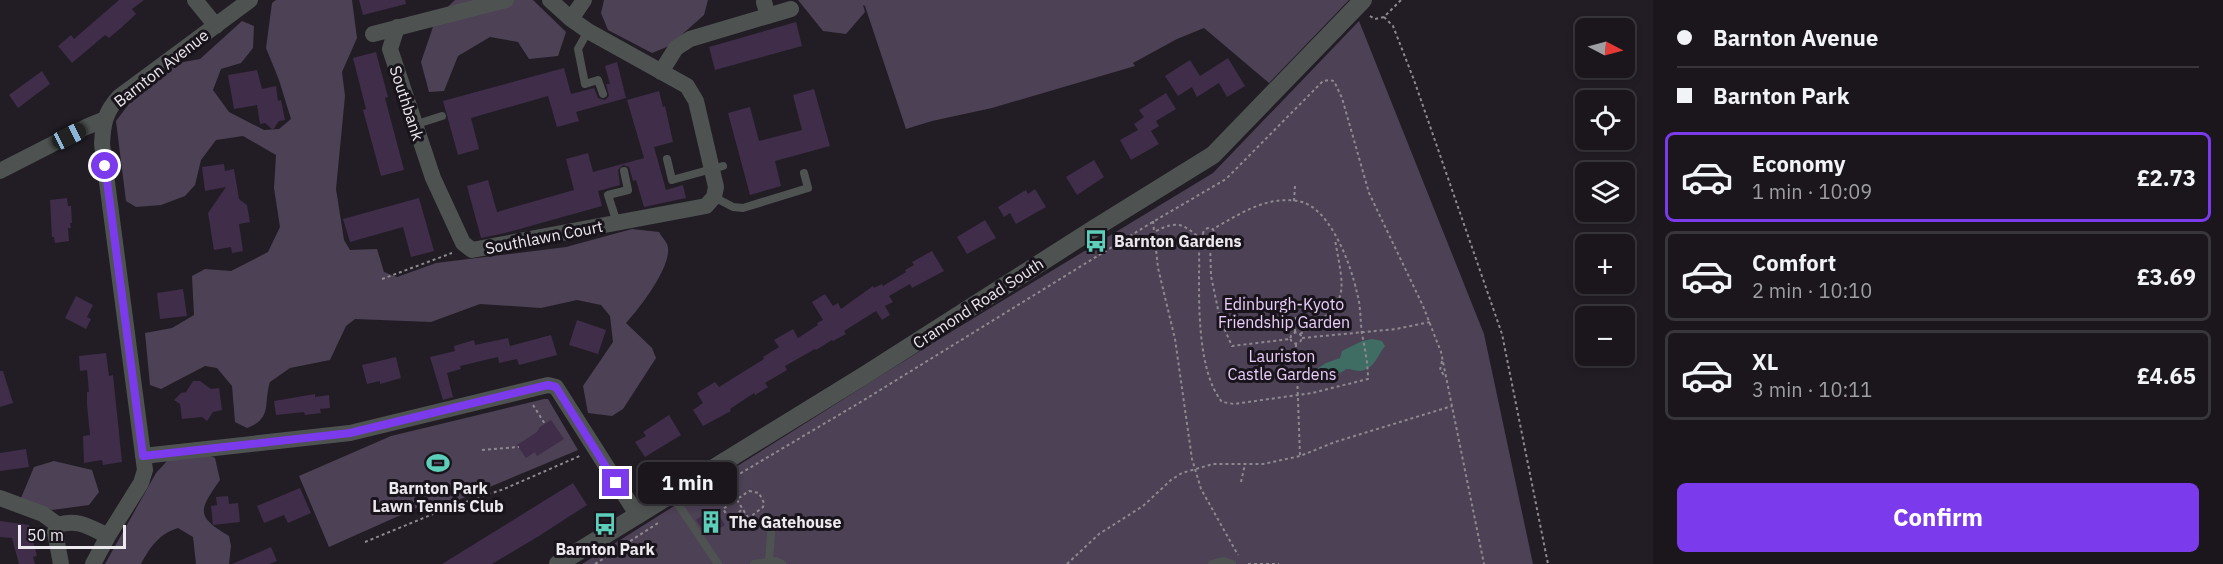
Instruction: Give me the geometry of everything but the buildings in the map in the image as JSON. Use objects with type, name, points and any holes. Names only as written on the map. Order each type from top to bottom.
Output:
[{"type":"street","points":[[195,0],[216,26]]},
{"type":"street","name":"Barnton Avenue","points":[[93,564],[141,483],[145,470],[102,144],[103,120],[109,107],[119,97],[250,0]]},
{"type":"street","points":[[373,34],[506,0]]},
{"type":"street","points":[[550,0],[588,31],[687,86],[696,101],[718,167],[714,197]]},
{"type":"street","points":[[571,19],[584,0]]},
{"type":"street","name":"Cramond Road South","points":[[558,564],[638,516],[676,502],[1213,155],[1360,3]]},
{"type":"street","points":[[661,72],[676,48],[690,39],[766,9],[791,9]]},
{"type":"street","name":"Southbank","points":[[397,27],[390,50],[414,125],[433,178],[468,247]]},
{"type":"street","points":[[0,171],[103,120]]},
{"type":"street","name":"Southlawn Court","points":[[468,247],[706,206],[714,197]]},
{"type":"street","points":[[143,456],[350,433],[548,385],[556,387],[638,516]]},
{"type":"street","points":[[0,498],[43,514],[58,525]]},
{"type":"street","points":[[62,564],[55,532],[58,525],[79,522],[108,536]]},
{"type":"lane","points":[[588,31],[578,49],[585,84],[598,80],[603,94]]},
{"type":"lane","points":[[414,125],[442,116]]},
{"type":"lane","points":[[667,159],[672,180],[718,167]]},
{"type":"lane","points":[[617,223],[609,195],[628,190],[624,171]]},
{"type":"lane","points":[[714,197],[733,207],[743,208],[808,188],[804,172]]},
{"type":"lane","points":[[676,502],[718,564]]},
{"type":"lane","points":[[768,561],[772,522]]},
{"type":"lane","points":[[754,564],[768,561],[782,564]]},
{"type":"lane","points":[[1212,564],[1224,561],[1232,564]]},
{"type":"path","points":[[1360,3],[1375,19],[1384,17],[1401,0]]},
{"type":"path","points":[[1384,17],[1393,26],[1414,80],[1502,334],[1548,564]]},
{"type":"path","points":[[595,564],[676,502],[864,400],[1153,221],[1226,179],[1323,81],[1329,80],[1334,81],[1342,98],[1369,193],[1430,322],[1442,359],[1484,564]]},
{"type":"path","points":[[1294,201],[1295,186]]},
{"type":"path","points":[[1294,201],[1313,206],[1323,216],[1335,236],[1352,275],[1358,294],[1368,379],[1355,384],[1296,396],[1227,404],[1218,396],[1210,376],[1201,339],[1199,304],[1202,237],[1208,228],[1213,229],[1250,208],[1267,202],[1294,201]]},
{"type":"path","points":[[1153,221],[1158,268],[1171,319],[1195,468],[1201,489],[1239,556]]},
{"type":"path","points":[[1154,231],[1178,224],[1186,226],[1205,240],[1210,241]]},
{"type":"path","points":[[1210,241],[1216,234],[1213,229]]},
{"type":"path","points":[[1300,334],[1331,313],[1341,295],[1342,284],[1335,236]]},
{"type":"path","points":[[1210,241],[1211,276],[1215,297],[1220,319],[1232,346],[1290,339],[1296,344]]},
{"type":"path","points":[[382,279],[468,247]]},
{"type":"path","points":[[1290,339],[1291,334],[1295,332],[1296,316]]},
{"type":"path","points":[[1296,344],[1302,338],[1430,322]]},
{"type":"path","points":[[1295,332],[1302,338]]},
{"type":"path","points":[[1296,344],[1296,396],[1300,456]]},
{"type":"path","points":[[524,390],[544,424]]},
{"type":"path","points":[[1067,564],[1099,534],[1143,506],[1171,480],[1195,468],[1213,464],[1263,464],[1300,456],[1335,442],[1452,406]]},
{"type":"path","points":[[482,450],[519,447]]},
{"type":"path","points":[[365,542],[443,510],[504,489],[595,449]]},
{"type":"path","points":[[1241,482],[1245,464]]},
{"type":"path","points":[[753,491],[759,493],[764,503],[762,510],[750,519],[736,528],[723,509],[753,491]]},
{"type":"path","points":[[737,500],[750,519]]},
{"type":"path","points":[[729,519],[743,509]]},
{"type":"path","points":[[1248,564],[1279,564]]},
{"type":"green space","points":[[276,0],[352,0],[357,38],[342,72],[345,96],[336,189],[344,240],[350,250],[377,249],[384,272],[397,277],[436,263],[566,247],[632,229],[659,232],[667,244],[666,262],[654,285],[626,323],[652,348],[656,358],[623,409],[612,416],[588,413],[583,386],[613,342],[610,316],[601,305],[577,300],[541,308],[480,304],[431,322],[355,319],[346,326],[330,360],[290,368],[270,382],[264,415],[261,420],[247,428],[235,422],[232,386],[217,368],[205,366],[161,389],[150,385],[145,333],[172,328],[194,315],[192,276],[205,269],[231,271],[268,252],[280,227],[274,188],[276,155],[243,136],[216,140],[201,160],[195,185],[185,196],[161,205],[136,207],[126,201],[116,121],[141,88],[178,63],[200,59],[242,21],[254,26],[253,48],[241,63],[221,69],[213,90],[229,112],[264,130],[279,129],[291,119],[266,48],[272,3]]},
{"type":"green space","points":[[455,0],[533,0],[566,32],[558,56],[529,59],[518,42],[490,37],[458,56],[444,91],[429,92],[421,62],[436,18]]},
{"type":"green space","points":[[604,0],[708,0],[704,15],[669,46],[652,53],[608,30],[601,13]]},
{"type":"green space","points":[[798,0],[1349,0],[1269,83],[1204,28],[1177,39],[1133,63],[1135,66],[992,108],[906,129],[865,6],[863,5],[865,12],[846,34],[823,31]]},
{"type":"green space","name":"Lauriston Castle Gardens","points":[[1359,21],[1484,334],[1533,564],[582,564],[936,341],[1213,173]]},
{"type":"green space","name":"Barnton Park Lawn Tennis Club","points":[[548,399],[578,450],[425,514],[421,506],[329,547],[299,476],[391,436]]},
{"type":"green space","points":[[204,453],[215,458],[220,480],[208,499],[204,512],[210,523],[229,536],[231,546],[229,564],[196,564],[193,537],[178,528],[165,534],[156,542],[141,564],[105,564],[156,473],[168,460]]},
{"type":"green space","points":[[54,461],[92,470],[99,492],[89,505],[52,510],[21,498],[34,467]]},
{"type":"shaded area","points":[[1372,339],[1382,341],[1385,346],[1373,364],[1366,369],[1361,371],[1346,369],[1334,375],[1314,379],[1279,380],[1315,370],[1340,358],[1342,351],[1362,341]]},
{"type":"place","name":"Barnton Gardens","points":[[1096,241]]},
{"type":"place","name":"Barnton Park Lawn Tennis Club","points":[[438,463]]},
{"type":"place","name":"The Gatehouse","points":[[711,522]]},
{"type":"place","name":"Barnton Park","points":[[605,524]]},
{"type":"route","points":[[105,166],[143,456],[350,433],[548,385],[556,387],[616,483]]},
{"type":"park label","name":"Edinburgh-Kyoto Friendship Garden","points":[[1284,313]]}]
